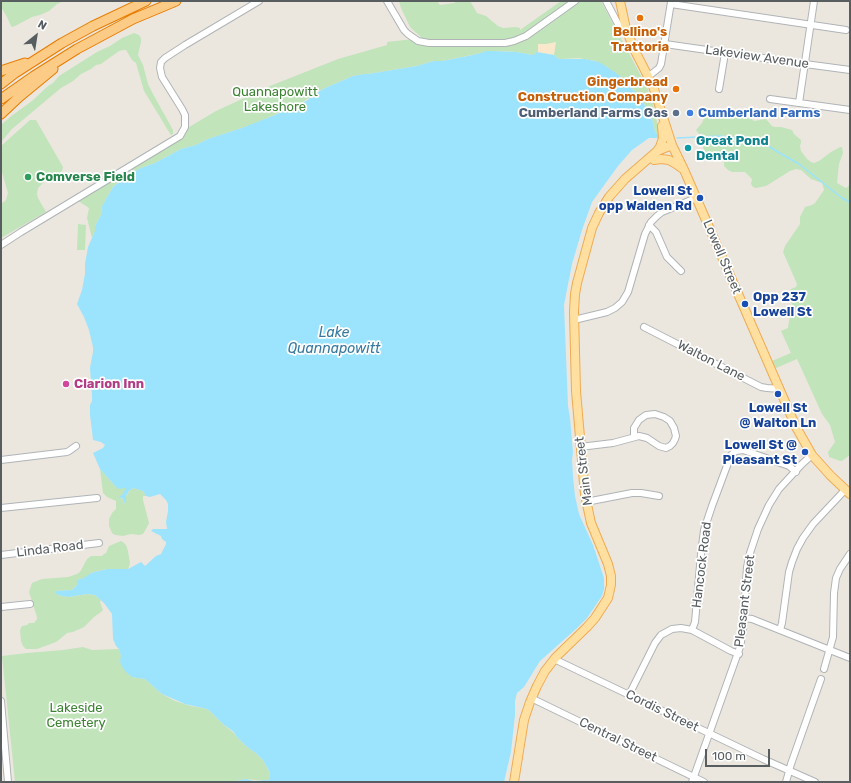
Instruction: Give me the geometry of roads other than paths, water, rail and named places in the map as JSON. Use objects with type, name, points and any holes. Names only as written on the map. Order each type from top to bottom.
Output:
[{"type":"highway","points":[[1,84],[41,56],[93,26],[146,1]]},
{"type":"highway","points":[[1,99],[77,49],[133,19],[176,1]]},
{"type":"highway","points":[[1,114],[19,97],[77,49]]},
{"type":"highway","points":[[1,71],[41,56]]},
{"type":"main road","name":"Lowell Street","points":[[621,2],[626,29],[655,90],[672,145],[796,427],[812,455],[848,492]]},
{"type":"main road","points":[[660,106],[663,138],[655,156],[661,159],[669,160],[685,172]]},
{"type":"main road","name":"Main Street","points":[[514,782],[524,720],[531,698],[542,676],[563,649],[592,622],[604,604],[610,590],[611,576],[608,564],[591,523],[586,502],[580,447],[576,398],[574,320],[577,282],[594,223],[612,192],[625,178],[655,156],[666,153],[672,145]]},
{"type":"street","points":[[1,245],[180,136],[184,129],[186,118],[162,77],[160,68],[161,62],[185,45],[258,1]]},
{"type":"street","points":[[387,1],[404,30],[418,41],[429,43],[505,43],[514,41],[526,36],[575,1]]},
{"type":"street","points":[[606,1],[618,22],[626,29]]},
{"type":"street","points":[[799,103],[814,1]]},
{"type":"street","points":[[648,76],[660,66],[671,3],[692,4],[846,30]]},
{"type":"street","name":"Lakeview Avenue","points":[[665,44],[850,70]]},
{"type":"street","points":[[719,89],[724,53]]},
{"type":"street","points":[[770,99],[850,110]]},
{"type":"street","points":[[574,320],[607,312],[624,300],[629,290],[649,225],[662,212],[696,198]]},
{"type":"street","points":[[649,225],[657,234],[668,257],[681,270]]},
{"type":"street","name":"Walton Lane","points":[[644,327],[761,387],[780,389]]},
{"type":"street","points":[[580,447],[613,443],[639,436],[650,439],[659,446],[666,448],[673,443],[676,436],[670,421],[655,414],[644,416],[639,420],[634,428],[634,437]]},
{"type":"street","points":[[1,460],[66,452],[76,446]]},
{"type":"street","name":"Hancock Road","points":[[692,630],[695,622],[704,530],[732,453],[737,450],[743,450],[789,466],[796,472]]},
{"type":"street","name":"Pleasant Street","points":[[693,780],[742,639],[747,567],[753,544],[771,501],[779,489],[812,455]]},
{"type":"street","points":[[780,630],[789,572],[797,549],[807,532],[816,521],[848,492]]},
{"type":"street","points":[[586,502],[632,493],[659,496]]},
{"type":"street","points":[[1,508],[97,498]]},
{"type":"street","name":"Linda Road","points":[[1,555],[100,543]]},
{"type":"street","points":[[824,669],[833,634],[835,586],[838,574],[849,559]]},
{"type":"street","points":[[1,607],[30,604]]},
{"type":"street","points":[[744,618],[752,619],[850,658]]},
{"type":"street","points":[[628,695],[652,648],[659,637],[667,631],[684,628],[692,630],[738,654]]},
{"type":"street","name":"Cordis Street","points":[[554,659],[710,734],[815,782]]},
{"type":"street","points":[[786,782],[821,679]]},
{"type":"street","name":"Central Street","points":[[531,698],[693,780],[704,782]]},
{"type":"street","points":[[1,701],[8,782]]},
{"type":"water","name":"Lake Quannapowitt","points":[[486,51],[517,52],[532,55],[536,52],[554,55],[559,59],[585,59],[599,62],[620,76],[641,98],[652,119],[655,132],[659,136],[658,138],[649,138],[632,150],[618,166],[592,202],[572,264],[564,305],[568,406],[573,453],[572,460],[575,496],[579,514],[593,545],[604,578],[604,589],[602,596],[587,618],[540,661],[524,687],[517,693],[511,752],[504,782],[231,782],[246,779],[254,781],[268,780],[270,773],[263,760],[246,746],[234,732],[223,724],[210,711],[185,704],[162,694],[145,679],[132,677],[125,671],[120,662],[121,656],[119,649],[113,639],[112,614],[104,603],[95,595],[87,594],[68,597],[58,595],[56,593],[56,591],[72,590],[77,585],[77,580],[84,578],[91,573],[107,569],[128,569],[141,562],[145,566],[156,556],[161,554],[166,544],[161,536],[151,531],[153,529],[167,529],[166,522],[168,504],[166,500],[160,494],[150,497],[146,496],[143,491],[133,488],[126,496],[125,504],[123,499],[119,497],[122,495],[125,488],[119,489],[116,487],[100,469],[93,453],[103,448],[105,445],[101,442],[93,440],[90,415],[92,396],[90,368],[93,347],[89,330],[77,304],[82,290],[88,247],[95,231],[95,226],[101,215],[102,206],[113,187],[124,178],[141,168],[155,163],[181,149],[196,145],[208,139],[275,115],[306,101],[323,89],[353,76],[417,66],[434,61],[468,56]]},
{"type":"waterway","points":[[677,138],[720,136],[760,141],[799,164],[842,198],[850,202]]},
{"type":"place","name":"Bellino's Trattoria","points":[[640,18]]},
{"type":"place","name":"Gingerbread Construction Company","points":[[676,89]]},
{"type":"place","name":"Cumberland Farms Gas","points":[[676,113]]},
{"type":"place","name":"Cumberland Farms","points":[[690,113]]},
{"type":"place","name":"Great Pond Dental","points":[[688,148]]},
{"type":"place","name":"Comverse Field","points":[[28,177]]},
{"type":"place","name":"Lowell St opp Walden Rd","points":[[700,198]]},
{"type":"place","name":"Opp 237 Lowell St","points":[[745,304]]},
{"type":"place","name":"Clarion Inn","points":[[66,384]]},
{"type":"place","name":"Lowell St @ Walton Ln","points":[[778,394]]},
{"type":"place","name":"Lowell St @ Pleasant St","points":[[805,452]]},
{"type":"park label","name":"Quannapowitt Lakeshore","points":[[275,100]]},
{"type":"park label","name":"Lakeside Cemetery","points":[[76,716]]}]
